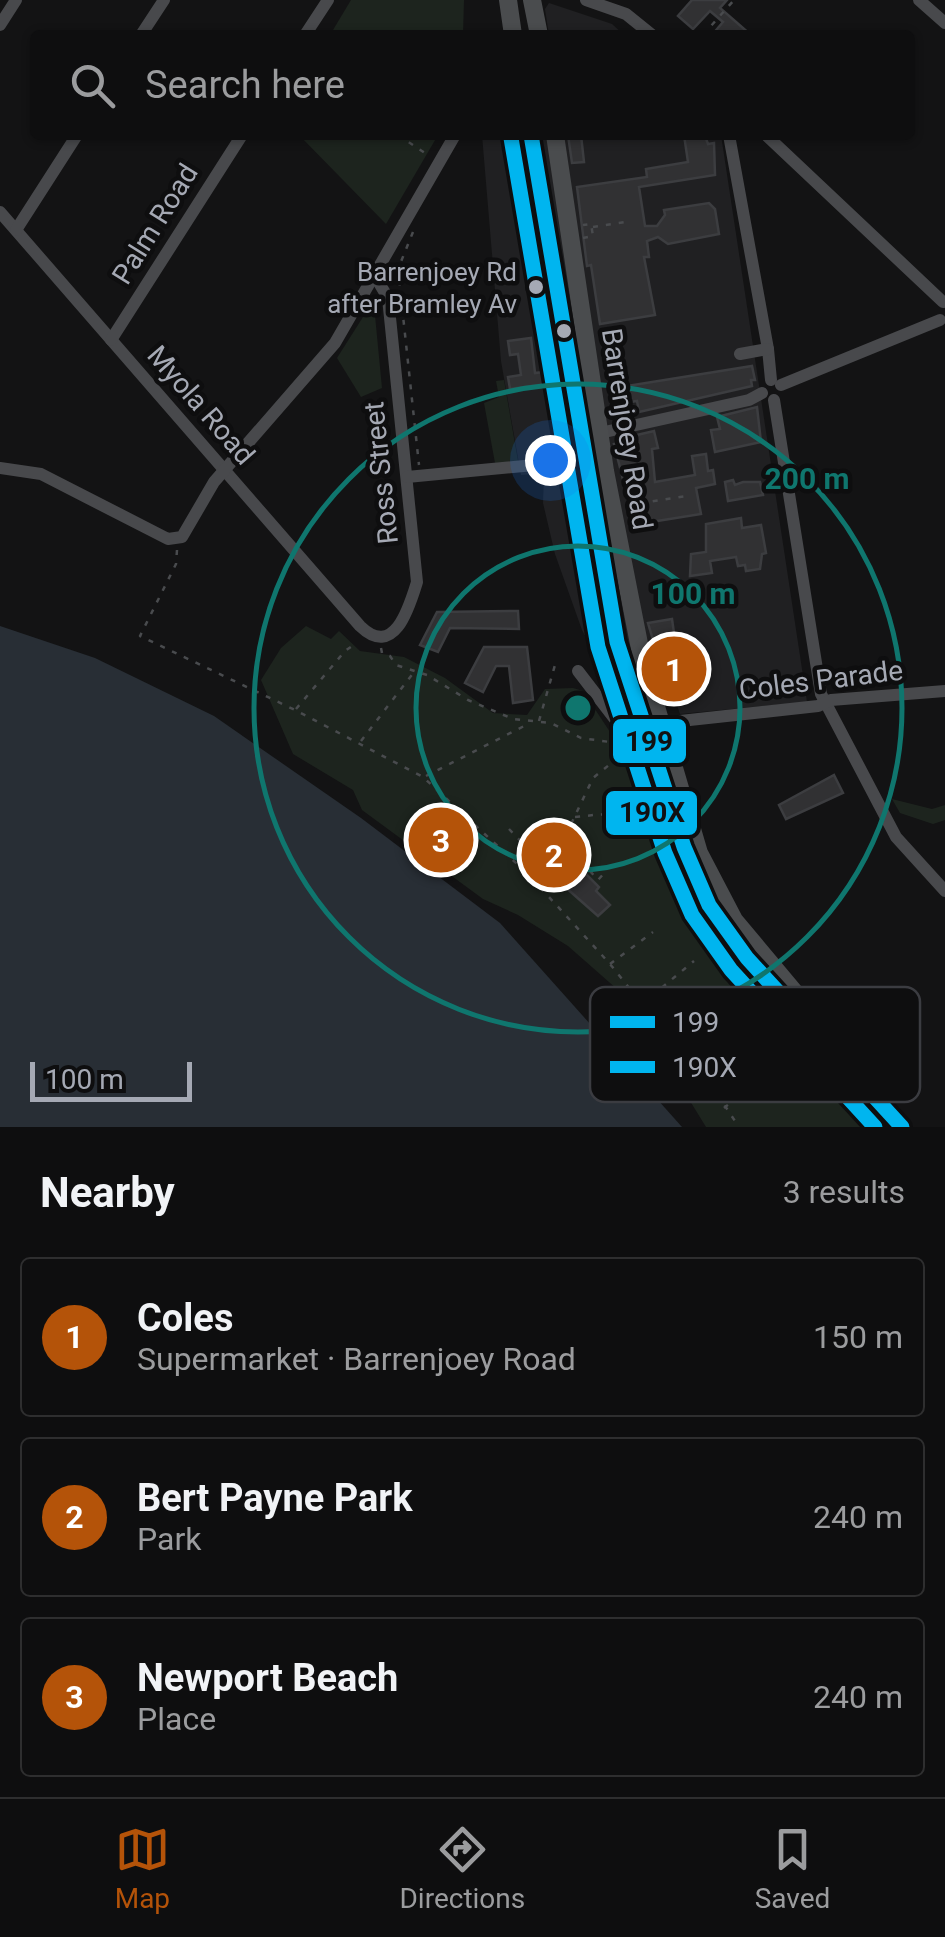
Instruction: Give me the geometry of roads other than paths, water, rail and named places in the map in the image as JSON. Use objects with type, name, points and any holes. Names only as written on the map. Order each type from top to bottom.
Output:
[{"type":"main road","points":[[508,0],[513,30]]},
{"type":"main road","points":[[532,0],[538,30]]},
{"type":"main road","name":"Barrenjoey Road","points":[[532,140],[618,642],[634,700],[652,726],[699,852],[734,920],[793,987]]},
{"type":"main road","name":"Barrenjoey Road","points":[[556,140],[600,433],[652,726],[684,847],[709,905],[774,987]]},
{"type":"main road","name":"Barrenjoey Road","points":[[879,1102],[902,1127]]},
{"type":"main road","name":"Barrenjoey Road","points":[[893,1102],[915,1127]]},
{"type":"street","points":[[0,25],[16,0]]},
{"type":"street","points":[[144,30],[164,0]]},
{"type":"street","points":[[309,30],[328,0]]},
{"type":"street","points":[[586,0],[626,14],[646,30]]},
{"type":"street","points":[[919,0],[945,23]]},
{"type":"street","points":[[16,230],[74,140]]},
{"type":"street","name":"Palm Road","points":[[111,340],[239,140]]},
{"type":"street","points":[[0,468],[41,474],[163,537],[178,539],[185,534],[214,482],[334,343],[452,140]]},
{"type":"street","points":[[600,433],[780,396],[730,140]]},
{"type":"street","points":[[734,156],[739,140]]},
{"type":"street","points":[[763,140],[776,148]]},
{"type":"street","points":[[770,140],[944,301],[938,310],[942,322],[776,383]]},
{"type":"street","name":"Myola Road","points":[[0,212],[365,631],[382,637]]},
{"type":"street","name":"Ross Street","points":[[375,276],[388,298],[413,474],[416,582],[402,620],[391,634],[382,637]]},
{"type":"street","points":[[740,354],[768,350]]},
{"type":"street","points":[[768,396],[821,694],[896,836],[945,891]]},
{"type":"street","points":[[413,474],[566,462],[584,450]]},
{"type":"street","points":[[578,671],[626,731],[652,726]]},
{"type":"street","name":"Coles Parade","points":[[652,726],[835,700],[945,690]]},
{"type":"street","points":[[610,713],[624,712],[634,700]]},
{"type":"place","name":"Barrenjoey Rd after Bramley Av","points":[[536,287]]},
{"type":"place","name":"Coles","points":[[674,669]]},
{"type":"place","name":"Newport Beach","points":[[441,840]]},
{"type":"place","name":"Bert Payne Park","points":[[554,855]]}]
